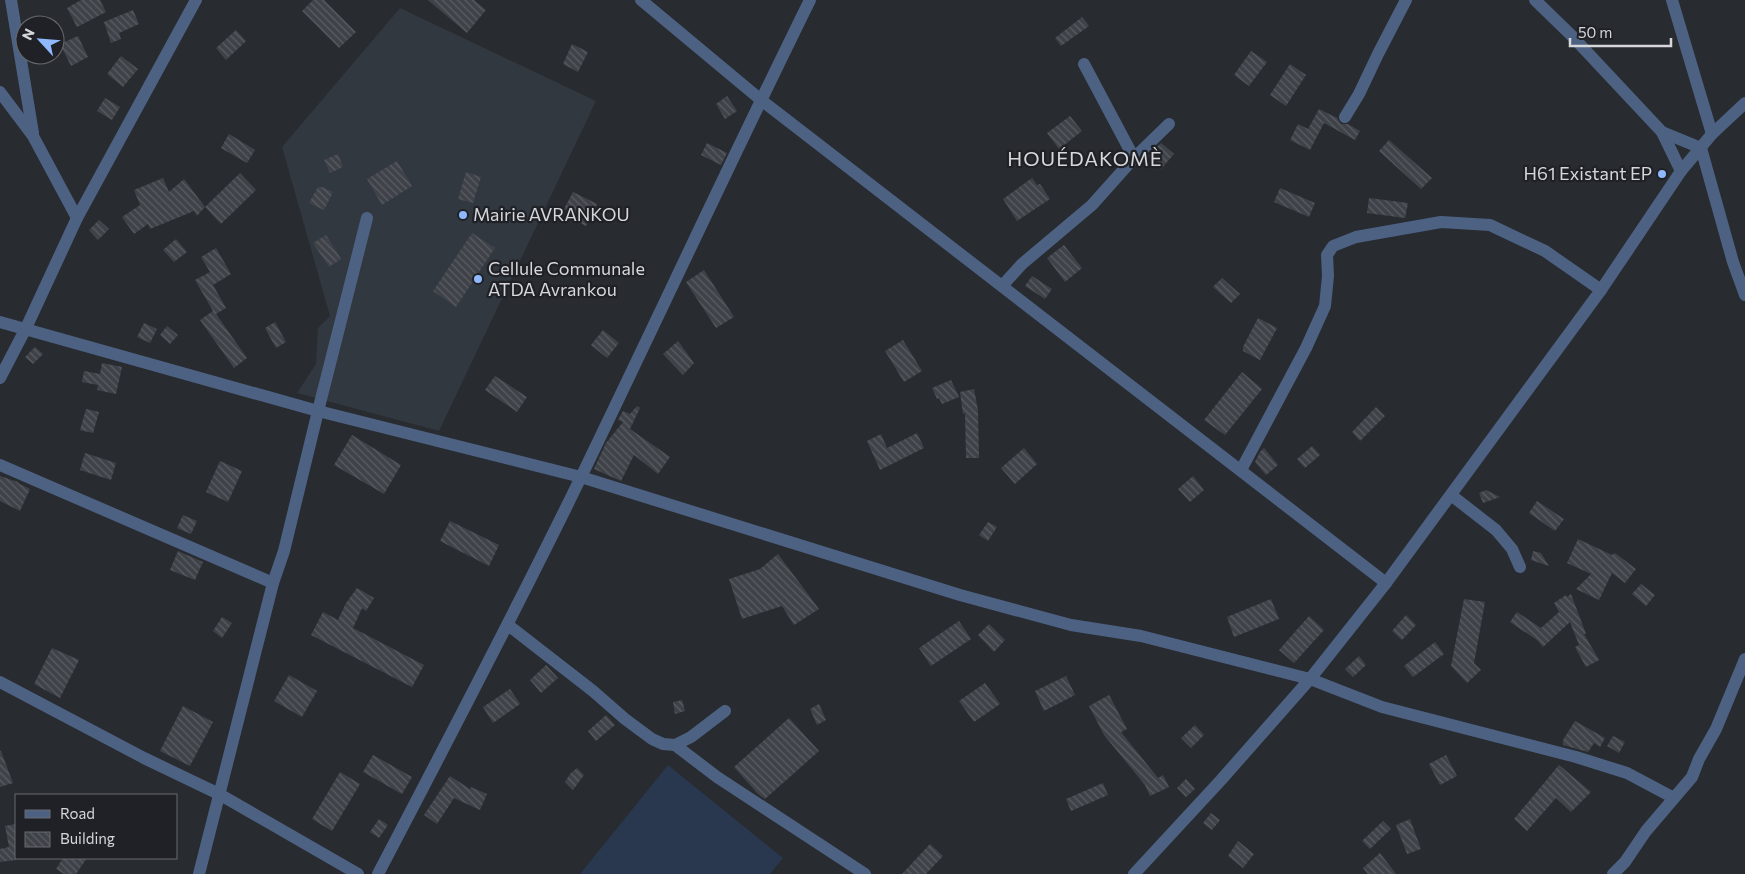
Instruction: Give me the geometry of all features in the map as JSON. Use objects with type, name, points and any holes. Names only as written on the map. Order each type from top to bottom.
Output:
[{"type":"street","points":[[11,0],[33,136]]},
{"type":"street","points":[[0,378],[78,218],[196,0]]},
{"type":"street","points":[[641,0],[761,100],[1386,583]]},
{"type":"street","points":[[378,874],[508,625],[810,0]]},
{"type":"street","points":[[1345,116],[1359,94],[1406,0]]},
{"type":"street","points":[[1535,0],[1572,36],[1662,132],[1681,171]]},
{"type":"street","points":[[1672,0],[1696,74],[1712,134]]},
{"type":"street","points":[[1084,64],[1134,158]]},
{"type":"street","points":[[0,92],[33,136],[78,218]]},
{"type":"street","points":[[1134,874],[1221,780],[1310,679],[1386,583],[1601,290],[1681,171],[1712,134],[1745,103]]},
{"type":"street","points":[[1002,286],[1022,264],[1092,205],[1134,158],[1169,124]]},
{"type":"street","points":[[1662,132],[1701,148]]},
{"type":"street","points":[[1701,148],[1733,262],[1745,295]]},
{"type":"street","points":[[199,874],[273,583],[284,550],[367,218]]},
{"type":"street","points":[[1241,470],[1306,348],[1325,306],[1328,276],[1327,254],[1333,246],[1356,237],[1441,222],[1490,225],[1545,251],[1601,290]]},
{"type":"street","points":[[0,322],[318,411],[581,477],[960,595],[1071,625],[1141,636],[1310,679],[1382,707],[1576,757],[1627,773],[1674,798]]},
{"type":"street","points":[[0,465],[273,583]]},
{"type":"street","points":[[1451,495],[1496,530],[1512,550],[1520,567]]},
{"type":"street","points":[[508,625],[593,691],[631,724],[652,739],[663,744],[675,745],[692,737],[725,711]]},
{"type":"street","points":[[1614,874],[1646,831],[1692,776],[1716,729],[1745,658]]},
{"type":"street","points":[[0,682],[144,758],[219,794],[358,874]]},
{"type":"street","points":[[0,695],[12,688]]},
{"type":"street","points":[[675,745],[716,777],[865,874]]},
{"type":"shaded area","name":"Mairie AVRANKOU","points":[[400,8],[596,101],[439,431],[297,393],[316,364],[318,328],[330,316],[282,147]]},
{"type":"shaded area","points":[[668,765],[783,858],[770,874],[580,874]]},
{"type":"building","points":[[81,0],[100,0],[106,12],[77,27],[67,8]]},
{"type":"building","points":[[313,0],[324,0],[356,32],[339,48],[302,11]]},
{"type":"building","points":[[428,0],[474,0],[486,10],[467,33]]},
{"type":"building","points":[[133,10],[139,24],[119,33],[121,39],[111,43],[104,22]]},
{"type":"building","points":[[1082,17],[1089,26],[1061,46],[1055,38]]},
{"type":"building","points":[[236,30],[246,41],[226,60],[216,48]]},
{"type":"building","points":[[78,36],[88,57],[71,66],[65,54],[65,42]]},
{"type":"building","points":[[572,44],[588,52],[578,72],[563,64]]},
{"type":"building","points":[[1251,51],[1267,62],[1249,86],[1234,75]]},
{"type":"building","points":[[121,56],[138,69],[123,87],[107,74]]},
{"type":"building","points":[[1290,64],[1306,75],[1286,106],[1270,95]]},
{"type":"building","points":[[727,96],[737,111],[725,119],[716,104]]},
{"type":"building","points":[[105,98],[120,107],[112,120],[97,111]]},
{"type":"building","points":[[1319,109],[1337,118],[1341,124],[1348,124],[1360,131],[1355,140],[1324,123],[1310,150],[1290,140],[1298,124],[1308,129]]},
{"type":"building","points":[[1070,116],[1082,131],[1059,149],[1047,133]]},
{"type":"building","points":[[229,134],[255,150],[247,163],[221,148]]},
{"type":"building","points":[[1389,140],[1432,178],[1421,189],[1379,151]]},
{"type":"building","points":[[707,143],[727,153],[721,165],[701,155]]},
{"type":"building","points":[[1161,143],[1174,154],[1161,169],[1148,156]]},
{"type":"building","points":[[338,154],[343,167],[330,173],[324,160]]},
{"type":"building","points":[[397,161],[412,186],[382,205],[367,179]]},
{"type":"building","points":[[466,172],[481,177],[473,203],[458,199]]},
{"type":"building","points":[[240,173],[256,190],[221,224],[205,207]]},
{"type":"building","points":[[163,178],[169,192],[184,179],[205,207],[197,216],[194,211],[150,229],[148,224],[134,234],[122,217],[140,205],[134,190]]},
{"type":"building","points":[[1032,178],[1037,185],[1040,184],[1050,199],[1017,221],[1003,199]]},
{"type":"building","points":[[318,187],[333,192],[324,210],[309,203]]},
{"type":"building","points":[[1280,188],[1315,203],[1309,217],[1274,202]]},
{"type":"building","points":[[573,192],[597,204],[586,226],[568,217],[571,212],[564,209]]},
{"type":"building","points":[[1369,198],[1408,203],[1405,218],[1367,213]]},
{"type":"building","points":[[99,220],[109,229],[98,240],[89,230]]},
{"type":"building","points":[[472,233],[495,248],[456,307],[433,291]]},
{"type":"building","points":[[326,235],[341,259],[329,267],[313,243]]},
{"type":"building","points":[[176,239],[187,252],[174,262],[163,250]]},
{"type":"building","points":[[1064,245],[1082,268],[1065,282],[1047,258]]},
{"type":"building","points":[[216,248],[231,274],[213,285],[226,308],[216,314],[247,358],[234,368],[200,320],[213,311],[195,280],[210,272],[201,257]]},
{"type":"building","points":[[704,270],[734,317],[716,328],[686,282]]},
{"type":"building","points":[[1032,276],[1052,289],[1045,299],[1025,286]]},
{"type":"building","points":[[1222,278],[1240,294],[1231,303],[1213,287]]},
{"type":"building","points":[[1258,318],[1277,328],[1260,360],[1243,351],[1243,347]]},
{"type":"building","points":[[275,322],[286,342],[276,348],[265,328]]},
{"type":"building","points":[[144,323],[157,329],[150,343],[137,337]]},
{"type":"building","points":[[167,326],[178,335],[170,344],[160,335]]},
{"type":"building","points":[[603,330],[619,343],[607,358],[591,345]]},
{"type":"building","points":[[903,340],[922,371],[904,382],[885,351]]},
{"type":"building","points":[[678,341],[694,363],[683,375],[663,354]]},
{"type":"building","points":[[35,347],[43,354],[33,364],[25,357]]},
{"type":"building","points":[[102,363],[122,367],[116,394],[97,390],[98,385],[82,382],[84,371],[100,374]]},
{"type":"building","points":[[1242,372],[1262,389],[1225,435],[1204,420]]},
{"type":"building","points":[[495,376],[527,397],[517,412],[485,390]]},
{"type":"building","points":[[951,380],[959,397],[942,404],[939,398],[937,399],[932,388]]},
{"type":"building","points":[[974,389],[978,410],[979,458],[966,458],[965,413],[963,414],[960,392]]},
{"type":"building","points":[[637,406],[640,408],[630,429],[670,457],[658,474],[634,455],[621,481],[594,469],[606,443],[623,422],[618,420],[623,411],[630,414]]},
{"type":"building","points":[[1376,407],[1385,416],[1360,441],[1352,432]]},
{"type":"building","points":[[86,409],[99,412],[93,433],[80,430]]},
{"type":"building","points":[[917,433],[924,448],[880,470],[867,441],[881,434],[887,448]]},
{"type":"building","points":[[352,435],[401,465],[384,494],[334,465]]},
{"type":"building","points":[[1312,446],[1320,455],[1305,468],[1297,459]]},
{"type":"building","points":[[1024,448],[1037,464],[1015,484],[1001,468]]},
{"type":"building","points":[[1264,448],[1278,465],[1266,475],[1255,462]]},
{"type":"building","points":[[85,453],[116,463],[111,480],[80,470]]},
{"type":"building","points":[[220,461],[242,471],[228,502],[206,492]]},
{"type":"building","points":[[0,476],[18,482],[30,489],[20,511],[0,501]]},
{"type":"building","points":[[1193,476],[1204,490],[1190,502],[1178,489]]},
{"type":"building","points":[[1486,490],[1500,497],[1483,503],[1479,493]]},
{"type":"building","points":[[1537,501],[1564,519],[1555,531],[1529,513]]},
{"type":"building","points":[[183,515],[197,521],[191,534],[177,528]]},
{"type":"building","points":[[450,521],[499,545],[489,566],[440,541]]},
{"type":"building","points":[[988,522],[997,527],[988,541],[979,535]]},
{"type":"building","points":[[1578,539],[1612,555],[1615,553],[1636,569],[1625,583],[1612,573],[1599,600],[1576,589],[1591,574],[1567,563]]},
{"type":"building","points":[[178,551],[203,562],[195,580],[170,570]]},
{"type":"building","points":[[1533,551],[1541,553],[1549,566],[1531,560]]},
{"type":"building","points":[[778,554],[819,609],[794,625],[782,606],[742,619],[729,579],[760,569]]},
{"type":"building","points":[[1641,584],[1655,595],[1646,606],[1632,594]]},
{"type":"building","points":[[357,588],[374,598],[366,611],[362,608],[353,628],[424,665],[412,687],[311,635],[323,612],[338,620],[346,603]]},
{"type":"building","points":[[1571,594],[1586,634],[1584,634],[1599,660],[1586,667],[1575,647],[1579,645],[1570,622],[1543,647],[1537,640],[1510,622],[1517,612],[1541,628],[1559,612],[1554,603]]},
{"type":"building","points":[[1271,599],[1279,619],[1234,637],[1227,617]]},
{"type":"building","points":[[1464,599],[1485,602],[1474,663],[1481,670],[1467,683],[1451,666]]},
{"type":"building","points":[[1406,615],[1416,625],[1402,640],[1392,631]]},
{"type":"building","points":[[1309,616],[1324,630],[1294,663],[1279,650]]},
{"type":"building","points":[[222,617],[232,623],[222,638],[213,631]]},
{"type":"building","points":[[959,621],[971,639],[931,666],[919,648]]},
{"type":"building","points":[[989,624],[1005,640],[994,652],[978,635]]},
{"type":"building","points":[[1435,642],[1444,654],[1413,677],[1404,666]]},
{"type":"building","points":[[52,648],[79,660],[60,698],[34,684]]},
{"type":"building","points":[[1359,656],[1366,665],[1353,677],[1345,669]]},
{"type":"building","points":[[546,665],[558,678],[541,693],[530,680]]},
{"type":"building","points":[[289,675],[317,691],[302,717],[274,701]]},
{"type":"building","points":[[1066,676],[1075,695],[1044,711],[1035,691]]},
{"type":"building","points":[[985,683],[1000,704],[974,722],[959,701]]},
{"type":"building","points":[[510,689],[520,704],[493,723],[483,707]]},
{"type":"building","points":[[1109,695],[1127,729],[1121,732],[1158,778],[1163,775],[1169,787],[1150,796],[1145,785],[1104,735],[1089,706]]},
{"type":"building","points":[[682,700],[685,711],[675,714],[673,702]]},
{"type":"building","points":[[819,704],[826,720],[817,725],[810,709]]},
{"type":"building","points":[[183,706],[213,722],[190,766],[160,751]]},
{"type":"building","points":[[606,715],[615,725],[596,741],[588,731]]},
{"type":"building","points":[[789,718],[819,751],[765,799],[758,794],[734,767]]},
{"type":"building","points":[[1575,721],[1605,738],[1600,747],[1594,743],[1588,752],[1563,745],[1563,740]]},
{"type":"building","points":[[1195,725],[1204,735],[1191,748],[1181,738]]},
{"type":"building","points":[[1613,736],[1625,742],[1619,753],[1607,746]]},
{"type":"building","points":[[0,751],[13,783],[0,787]]},
{"type":"building","points":[[373,755],[412,777],[402,794],[363,772]]},
{"type":"building","points":[[1446,755],[1457,776],[1440,785],[1429,764]]},
{"type":"building","points":[[1559,765],[1591,792],[1571,812],[1556,798],[1527,831],[1514,819]]},
{"type":"building","points":[[577,768],[584,775],[573,790],[565,782]]},
{"type":"building","points":[[340,772],[360,784],[332,831],[312,819]]},
{"type":"building","points":[[450,776],[470,789],[471,787],[487,794],[480,810],[454,798],[437,824],[424,815]]},
{"type":"building","points":[[1186,779],[1195,789],[1186,797],[1177,788]]},
{"type":"building","points":[[1103,783],[1108,795],[1071,811],[1066,799]]},
{"type":"building","points":[[1211,813],[1220,820],[1212,830],[1203,823]]},
{"type":"building","points":[[379,819],[388,825],[379,838],[370,832]]},
{"type":"building","points":[[1410,819],[1421,849],[1407,854],[1396,825]]},
{"type":"building","points":[[1383,821],[1391,829],[1370,849],[1362,841]]},
{"type":"building","points":[[15,824],[16,860],[0,862],[0,849],[9,847],[5,826]]},
{"type":"building","points":[[1238,841],[1254,854],[1243,868],[1228,856]]},
{"type":"building","points":[[930,844],[943,856],[926,874],[902,874]]},
{"type":"building","points":[[1380,853],[1396,874],[1368,874],[1363,868]]},
{"type":"building","points":[[62,859],[86,859],[76,874],[64,874],[56,869]]},
{"type":"place","name":"H61 Existant EP","points":[[1662,174]]},
{"type":"place","name":"Mairie AVRANKOU","points":[[463,215]]},
{"type":"place","name":"Cellule Communale ATDA Avrankou","points":[[478,279]]},
{"type":"district","name":"HOUÉDAKOMÈ","points":[[1085,159]]}]
